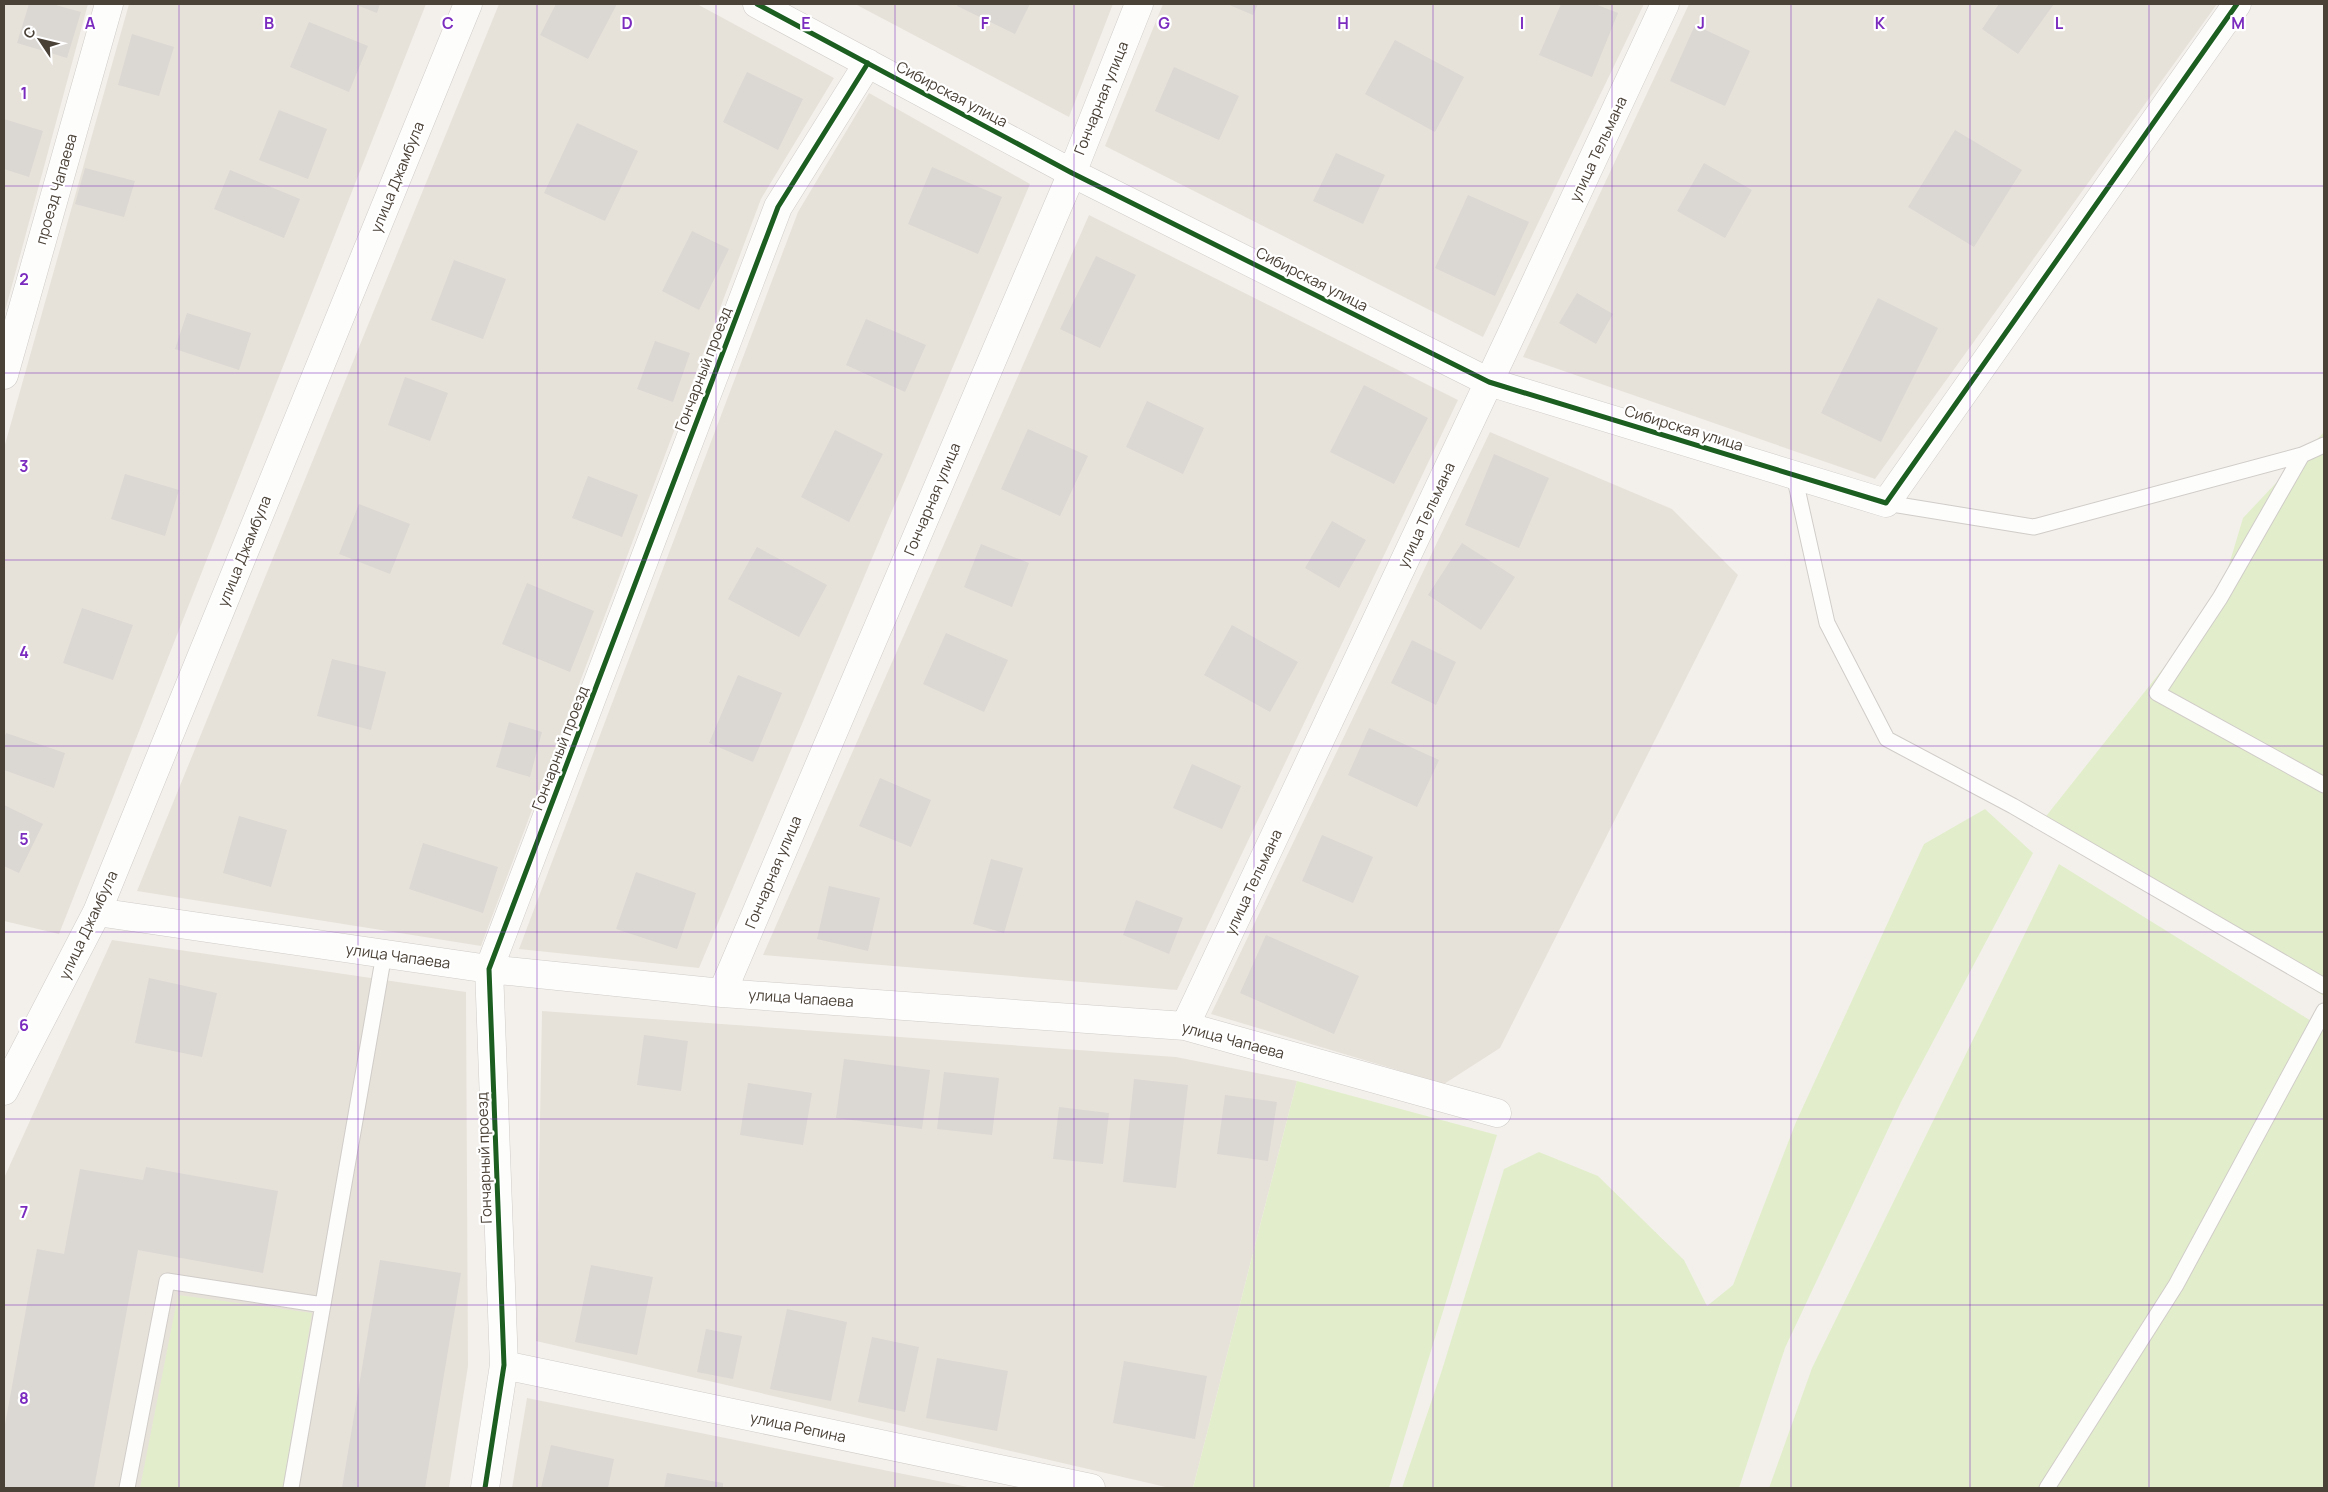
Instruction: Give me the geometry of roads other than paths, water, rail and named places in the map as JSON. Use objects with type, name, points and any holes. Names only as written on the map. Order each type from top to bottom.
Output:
[{"type":"street","name":"проезд Чапаева","points":[[4,375],[109,4]]},
{"type":"street","name":"улица Джамбула","points":[[4,1091],[97,912],[468,4]]},
{"type":"street","name":"Сибирская улица","points":[[757,4],[1072,173],[1489,382],[1886,502]]},
{"type":"street","name":"Гончарная улица","points":[[722,993],[1072,173],[1139,4]]},
{"type":"street","name":"улица Тельмана","points":[[1185,1026],[1665,4]]},
{"type":"street","points":[[1886,502],[2237,4]]},
{"type":"street","name":"Гончарный проезд","points":[[485,1488],[504,1365],[489,970],[778,207],[868,63]]},
{"type":"street","name":"улица Чапаева","points":[[97,912],[489,970],[722,993],[1185,1026],[1497,1113]]},
{"type":"street","name":"улица Репина","points":[[504,1365],[1091,1488]]},
{"type":"lane","points":[[1886,502],[2034,527],[2302,455],[2324,445]]},
{"type":"lane","points":[[2302,455],[2220,598],[2157,694],[2324,785]]},
{"type":"lane","points":[[1794,475],[1827,623],[1887,739],[2020,810],[2324,986]]},
{"type":"lane","points":[[292,1488],[384,954]]},
{"type":"lane","points":[[2047,1488],[2176,1285],[2324,1011]]},
{"type":"lane","points":[[127,1488],[167,1280],[323,1305]]}]
